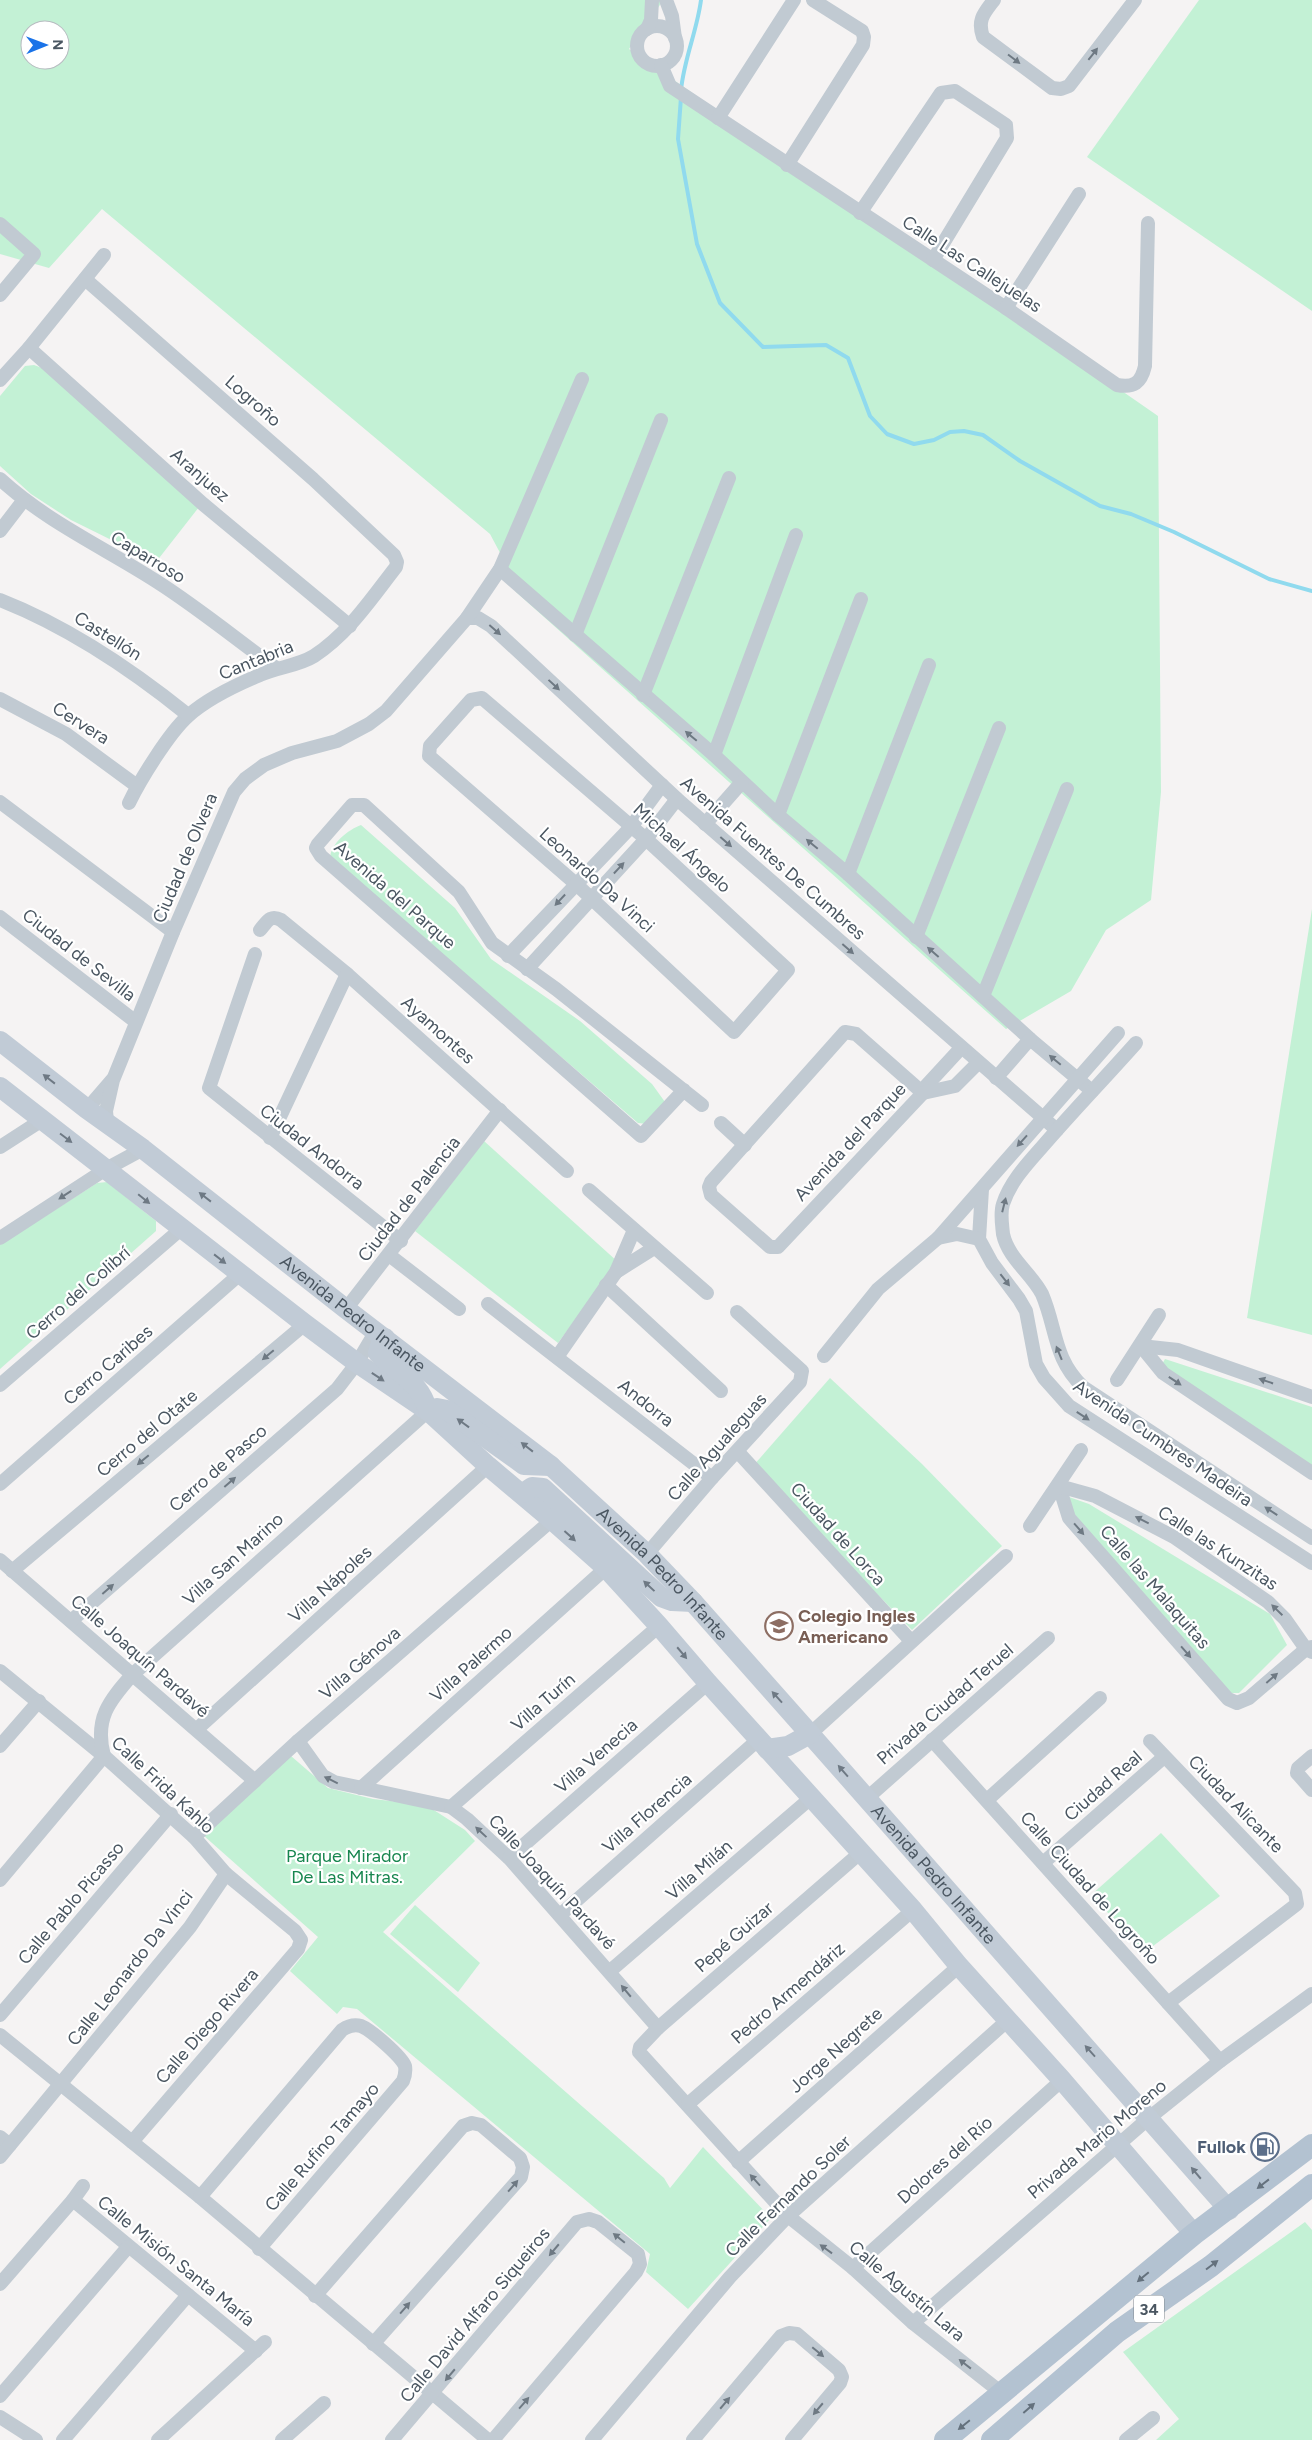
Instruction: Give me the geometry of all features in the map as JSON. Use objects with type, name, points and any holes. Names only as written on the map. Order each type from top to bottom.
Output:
[{"type":"main road","name":"Avenida Pedro Infante","points":[[0,1041],[87,1109],[143,1149],[346,1309],[551,1466],[647,1554],[693,1602],[810,1734],[1228,2210]]},
{"type":"main road","name":"Avenida Pedro Infante","points":[[0,1088],[305,1324],[357,1363],[428,1411],[488,1466],[523,1494],[606,1568],[787,1772],[812,1797],[860,1853],[913,1910],[959,1966],[1062,2080],[1194,2234]]},
{"type":"main road","points":[[381,1334],[378,1353],[417,1386],[424,1397],[428,1411],[437,1408],[447,1410],[524,1465],[551,1466]]},
{"type":"main road","points":[[523,1494],[532,1487],[544,1488],[661,1597],[672,1601],[693,1602]]},
{"type":"main road","points":[[763,1744],[782,1748],[810,1734]]},
{"type":"main road","points":[[787,1772],[792,1758],[810,1734]]},
{"type":"main road","name":"34","points":[[945,2440],[1003,2394],[1194,2234],[1312,2145]]},
{"type":"main road","points":[[1194,2234],[1204,2236],[1250,2217],[1312,2175]]},
{"type":"main road","name":"34","points":[[992,2440],[1117,2332],[1211,2266],[1312,2185]]},
{"type":"main road","points":[[1117,2332],[1132,2311],[1178,2274],[1178,2263],[1171,2254]]},
{"type":"street","points":[[652,0],[651,20],[639,39],[638,52],[645,62],[651,65],[661,65],[674,57],[676,51],[672,16],[666,0]]},
{"type":"street","points":[[718,118],[794,0]]},
{"type":"street","points":[[787,165],[863,45],[864,37],[862,31],[813,0]]},
{"type":"street","points":[[994,0],[982,16],[979,26],[983,36],[1052,88],[1061,89],[1069,86],[1135,0]]},
{"type":"street","points":[[647,29],[659,27],[671,33],[675,38]]},
{"type":"street","name":"Calle Las Callejuelas","points":[[661,65],[670,86],[1006,308],[1117,385],[1134,386],[1142,377],[1146,366],[1148,223]]},
{"type":"street","points":[[860,213],[941,93],[955,91],[1006,124],[1008,131],[1007,138],[933,260]]},
{"type":"street","points":[[1006,308],[1079,194]]},
{"type":"street","points":[[0,224],[34,254],[0,294]]},
{"type":"street","points":[[0,380],[29,348],[104,255]]},
{"type":"street","name":"Logroño","points":[[85,278],[313,479],[394,555]]},
{"type":"street","name":"Aranjuez","points":[[29,348],[203,504],[350,626]]},
{"type":"street","name":"Ciudad de Olvera","points":[[107,1122],[106,1111],[113,1080],[228,803],[245,779],[259,768],[278,758],[337,741],[369,724],[386,711],[467,618],[500,569],[582,379]]},
{"type":"street","points":[[575,635],[661,420]]},
{"type":"street","points":[[643,695],[729,478]]},
{"type":"street","name":"Caparroso","points":[[0,479],[24,501],[78,536],[158,582],[276,668]]},
{"type":"street","points":[[0,531],[24,501]]},
{"type":"street","points":[[714,756],[796,535]]},
{"type":"street","name":"Cantabria","points":[[129,803],[137,786],[188,715],[221,694],[276,668],[311,658],[350,626],[396,567],[397,562],[394,555]]},
{"type":"street","points":[[500,569],[714,756],[778,815],[848,874],[1030,1039],[1092,1091]]},
{"type":"street","points":[[778,815],[861,599]]},
{"type":"street","name":"Castellón","points":[[0,600],[46,620],[79,639],[134,673],[188,715]]},
{"type":"street","name":"Avenida Fuentes De Cumbres","points":[[467,618],[478,618],[491,626],[705,824],[1057,1130]]},
{"type":"street","points":[[848,874],[929,665]]},
{"type":"street","name":"Michael Ángelo","points":[[432,760],[428,753],[430,746],[471,700],[482,698],[489,701],[630,827],[646,839],[788,970],[734,1032]]},
{"type":"street","name":"Cervera","points":[[0,699],[66,734],[137,786]]},
{"type":"street","points":[[916,937],[999,728]]},
{"type":"street","name":"Leonardo Da Vinci","points":[[432,760],[576,884],[734,1032]]},
{"type":"street","points":[[705,824],[742,782]]},
{"type":"street","points":[[508,956],[630,827],[662,785]]},
{"type":"street","points":[[983,996],[1067,789]]},
{"type":"street","points":[[527,969],[646,839],[677,799]]},
{"type":"street","points":[[0,802],[173,932]]},
{"type":"street","name":"Avenida del Parque","points":[[684,1090],[641,1136],[321,856],[317,850],[318,844],[352,805],[364,805],[459,892],[492,943],[527,969],[684,1090],[702,1104]]},
{"type":"street","name":"Ciudad de Sevilla","points":[[0,917],[136,1022]]},
{"type":"street","name":"Ayamontes","points":[[260,930],[270,918],[275,917],[281,920],[347,974],[567,1170]]},
{"type":"street","name":"Ciudad Andorra","points":[[254,954],[208,1084],[211,1091],[401,1241]]},
{"type":"street","points":[[270,1138],[347,974]]},
{"type":"street","name":"Avenida del Parque","points":[[845,1032],[856,1034],[923,1093],[778,1247],[770,1247],[709,1191],[711,1182],[745,1145],[845,1032]]},
{"type":"street","points":[[824,1356],[878,1290],[938,1238],[1118,1034]]},
{"type":"street","points":[[996,1078],[1030,1039]]},
{"type":"street","name":"Avenida Cumbres Madeira","points":[[1136,1043],[1057,1130],[1013,1183],[1003,1205],[1002,1221],[1008,1247],[1039,1290],[1045,1302],[1058,1351],[1065,1366],[1083,1387],[1312,1538]]},
{"type":"street","points":[[923,1093],[926,1086],[961,1048]]},
{"type":"street","points":[[923,1093],[955,1086],[978,1063]]},
{"type":"street","name":"Ciudad de Olvera","points":[[87,1109],[106,1084],[113,1080]]},
{"type":"street","name":"Ciudad de Palencia","points":[[346,1309],[401,1241],[500,1110]]},
{"type":"street","points":[[0,1147],[42,1120]]},
{"type":"street","points":[[721,1123],[745,1145]]},
{"type":"street","points":[[0,1238],[106,1169],[143,1149]]},
{"type":"street","points":[[938,1238],[957,1234],[979,1239],[982,1189]]},
{"type":"street","points":[[589,1190],[707,1293]]},
{"type":"street","name":"Cerro del Colibrí","points":[[0,1385],[181,1229]]},
{"type":"street","points":[[557,1358],[616,1272],[634,1230]]},
{"type":"street","name":"Avenida Cumbres Madeira","points":[[979,1239],[992,1264],[1023,1305],[1029,1320],[1036,1364],[1059,1397],[1069,1406],[1312,1563]]},
{"type":"street","points":[[616,1272],[654,1248]]},
{"type":"street","points":[[389,1255],[458,1309]]},
{"type":"street","name":"Cerro Caribes","points":[[0,1484],[240,1274]]},
{"type":"street","points":[[606,1285],[721,1390]]},
{"type":"street","name":"Andorra","points":[[488,1304],[712,1478]]},
{"type":"street","name":"Calle Agualeguas","points":[[647,1554],[712,1478],[738,1452],[800,1382],[802,1370],[737,1312]]},
{"type":"street","points":[[1117,1380],[1141,1346],[1159,1315]]},
{"type":"street","name":"Cerro del Otate","points":[[12,1571],[305,1324]]},
{"type":"street","name":"Cerro de Pasco","points":[[71,1621],[337,1389],[381,1334]]},
{"type":"street","points":[[1141,1346],[1178,1350],[1312,1397]]},
{"type":"street","points":[[1141,1346],[1163,1373],[1312,1473]]},
{"type":"street","name":"Villa San Marino","points":[[104,1756],[101,1733],[104,1714],[110,1700],[132,1675],[428,1411]]},
{"type":"street","points":[[1030,1526],[1059,1486],[1081,1450]]},
{"type":"street","name":"Ciudad de Lorca","points":[[738,1452],[911,1641]]},
{"type":"street","name":"Villa Nápoles","points":[[197,1729],[488,1466]]},
{"type":"street","name":"Calle las Kunzitas","points":[[1059,1486],[1095,1496],[1174,1537],[1268,1602],[1285,1619],[1310,1650]]},
{"type":"street","name":"Calle las Malaquitas","points":[[1059,1486],[1069,1518],[1228,1699],[1237,1703],[1249,1698],[1310,1650]]},
{"type":"street","name":"Villa Génova","points":[[194,1837],[298,1741],[552,1520]]},
{"type":"street","points":[[810,1734],[1006,1556]]},
{"type":"street","name":"Calle Joaquín Pardavé","points":[[0,1560],[255,1781]]},
{"type":"street","name":"Villa Palermo","points":[[361,1788],[606,1568]]},
{"type":"street","name":"Villa Turín","points":[[451,1807],[659,1626]]},
{"type":"street","name":"Privada Ciudad Teruel","points":[[866,1798],[1048,1638]]},
{"type":"street","name":"Calle Frida Kahlo","points":[[0,1671],[104,1756],[171,1814],[226,1874],[295,1931]]},
{"type":"street","name":"Villa Venecia","points":[[509,1858],[708,1683]]},
{"type":"street","points":[[987,1800],[1100,1698]]},
{"type":"street","points":[[0,1746],[39,1702]]},
{"type":"street","name":"Calle Ciudad de Logroño","points":[[932,1740],[1220,2061]]},
{"type":"street","name":"Calle Joaquín Pardavé","points":[[298,1741],[323,1776],[334,1782],[451,1807],[509,1858],[658,2028]]},
{"type":"street","name":"Ciudad Alicante","points":[[1150,1741],[1295,1893],[1298,1899],[1297,1904],[1168,2003]]},
{"type":"street","name":"Villa Florencia","points":[[560,1914],[763,1744]]},
{"type":"street","points":[[0,1880],[104,1756]]},
{"type":"street","points":[[1312,1756],[1298,1768],[1299,1778],[1312,1790]]},
{"type":"street","name":"Ciudad Real","points":[[1043,1862],[1164,1757]]},
{"type":"street","name":"Villa Milán","points":[[610,1971],[812,1797]]},
{"type":"street","name":"Calle Pablo Picasso","points":[[0,2015],[171,1814]]},
{"type":"street","name":"Pepé Guizar","points":[[688,2104],[641,2053],[640,2047],[658,2028],[860,1853]]},
{"type":"street","name":"Calle Leonardo Da Vinci","points":[[0,2157],[5,2141],[62,2084],[190,1927],[226,1874]]},
{"type":"street","name":"Pedro Armendáriz","points":[[688,2104],[913,1910]]},
{"type":"street","name":"Calle Diego Rivera","points":[[132,2142],[298,1950],[301,1940],[295,1931]]},
{"type":"street","name":"Jorge Negrete","points":[[738,2162],[959,1966]]},
{"type":"street","name":"Privada Mario Moreno","points":[[913,2323],[1149,2118],[1220,2061],[1312,1994]]},
{"type":"street","name":"Calle Fernando Soler","points":[[592,2440],[730,2277],[788,2216],[1008,2020]]},
{"type":"street","name":"Calle Rufino Tamayo","points":[[200,2197],[342,2030],[351,2026],[362,2027],[374,2035],[402,2060],[405,2066],[403,2081],[259,2249]]},
{"type":"street","points":[[0,2035],[200,2197],[259,2249],[488,2440]]},
{"type":"street","name":"Dolores del Río","points":[[853,2268],[1062,2080]]},
{"type":"street","points":[[688,2104],[788,2216]]},
{"type":"street","points":[[315,2296],[463,2126],[472,2123],[481,2125],[520,2158],[523,2167],[521,2177],[373,2344]]},
{"type":"street","points":[[0,2284],[83,2186]]},
{"type":"street","name":"Calle Misión Santa María","points":[[73,2200],[188,2295],[261,2347],[158,2440]]},
{"type":"street","name":"Calle Agustín Lara","points":[[788,2216],[853,2268],[913,2323],[1003,2394]]},
{"type":"street","name":"Calle David Alfaro Siqueiros","points":[[392,2440],[578,2222],[589,2219],[598,2222],[638,2254],[640,2264],[636,2272],[493,2440]]},
{"type":"street","points":[[0,2396],[128,2247]]},
{"type":"street","points":[[63,2440],[188,2295]]},
{"type":"street","points":[[693,2440],[781,2336],[789,2333],[797,2334],[839,2370],[842,2376],[840,2383],[792,2440]]},
{"type":"street","points":[[282,2440],[324,2403]]},
{"type":"street","points":[[0,2417],[36,2440]]},
{"type":"street","points":[[1126,2440],[1153,2418]]},
{"type":"green space","points":[[0,0],[661,0],[662,2],[629,49],[1158,416],[1161,792],[1151,900],[1106,930],[1071,991],[1006,1029],[516,592],[506,564],[490,534],[102,209],[49,268],[0,254]]},
{"type":"green space","points":[[1199,0],[1312,0],[1312,311],[1087,157]]},
{"type":"green space","points":[[34,365],[42,368],[199,507],[156,562],[71,520],[31,494],[0,466],[0,396],[25,366]]},
{"type":"green space","points":[[361,825],[455,908],[491,959],[580,1021],[652,1084],[665,1102],[648,1124],[638,1123],[330,858],[333,847],[337,842],[351,830]]},
{"type":"green space","points":[[1312,909],[1312,1335],[1247,1318]]},
{"type":"green space","points":[[484,1141],[618,1262],[558,1343],[415,1231]]},
{"type":"green space","points":[[107,1182],[156,1221],[156,1231],[0,1369],[0,1245],[97,1183]]},
{"type":"green space","points":[[1165,1359],[1312,1407],[1312,1466],[1161,1366]]},
{"type":"green space","points":[[830,1378],[922,1464],[1002,1546],[912,1630],[753,1466]]},
{"type":"green space","points":[[1069,1497],[1089,1504],[1270,1614],[1287,1645],[1239,1693],[1230,1693],[1140,1598],[1065,1502]]},
{"type":"green space","name":"Parque Mirador De Las Mitras.","points":[[291,1756],[328,1788],[373,1799],[426,1805],[465,1830],[475,1841],[383,1932],[664,2178],[670,2188],[703,2147],[771,2218],[688,2309],[646,2272],[650,2254],[357,2009],[343,2007],[337,2014],[290,1971],[318,1937],[203,1835]]},
{"type":"green space","points":[[1161,1833],[1220,1896],[1145,1952],[1091,1895]]},
{"type":"green space","points":[[415,1905],[480,1963],[458,1992],[390,1934]]},
{"type":"green space","points":[[1305,2222],[1312,2230],[1312,2440],[1156,2440],[1179,2419],[1123,2352]]},
{"type":"waterway","points":[[681,90],[701,0]]},
{"type":"waterway","points":[[681,97],[678,139],[697,244],[720,303],[763,347],[826,345],[848,358],[870,416],[887,434],[914,444],[934,440],[950,432],[964,431],[983,435],[1020,461],[1100,506],[1131,514],[1174,532],[1269,579],[1312,591]]},
{"type":"place","name":"Colegio Ingles Americano","points":[[779,1626]]},
{"type":"place","name":"Fullok","points":[[1265,2147]]}]
